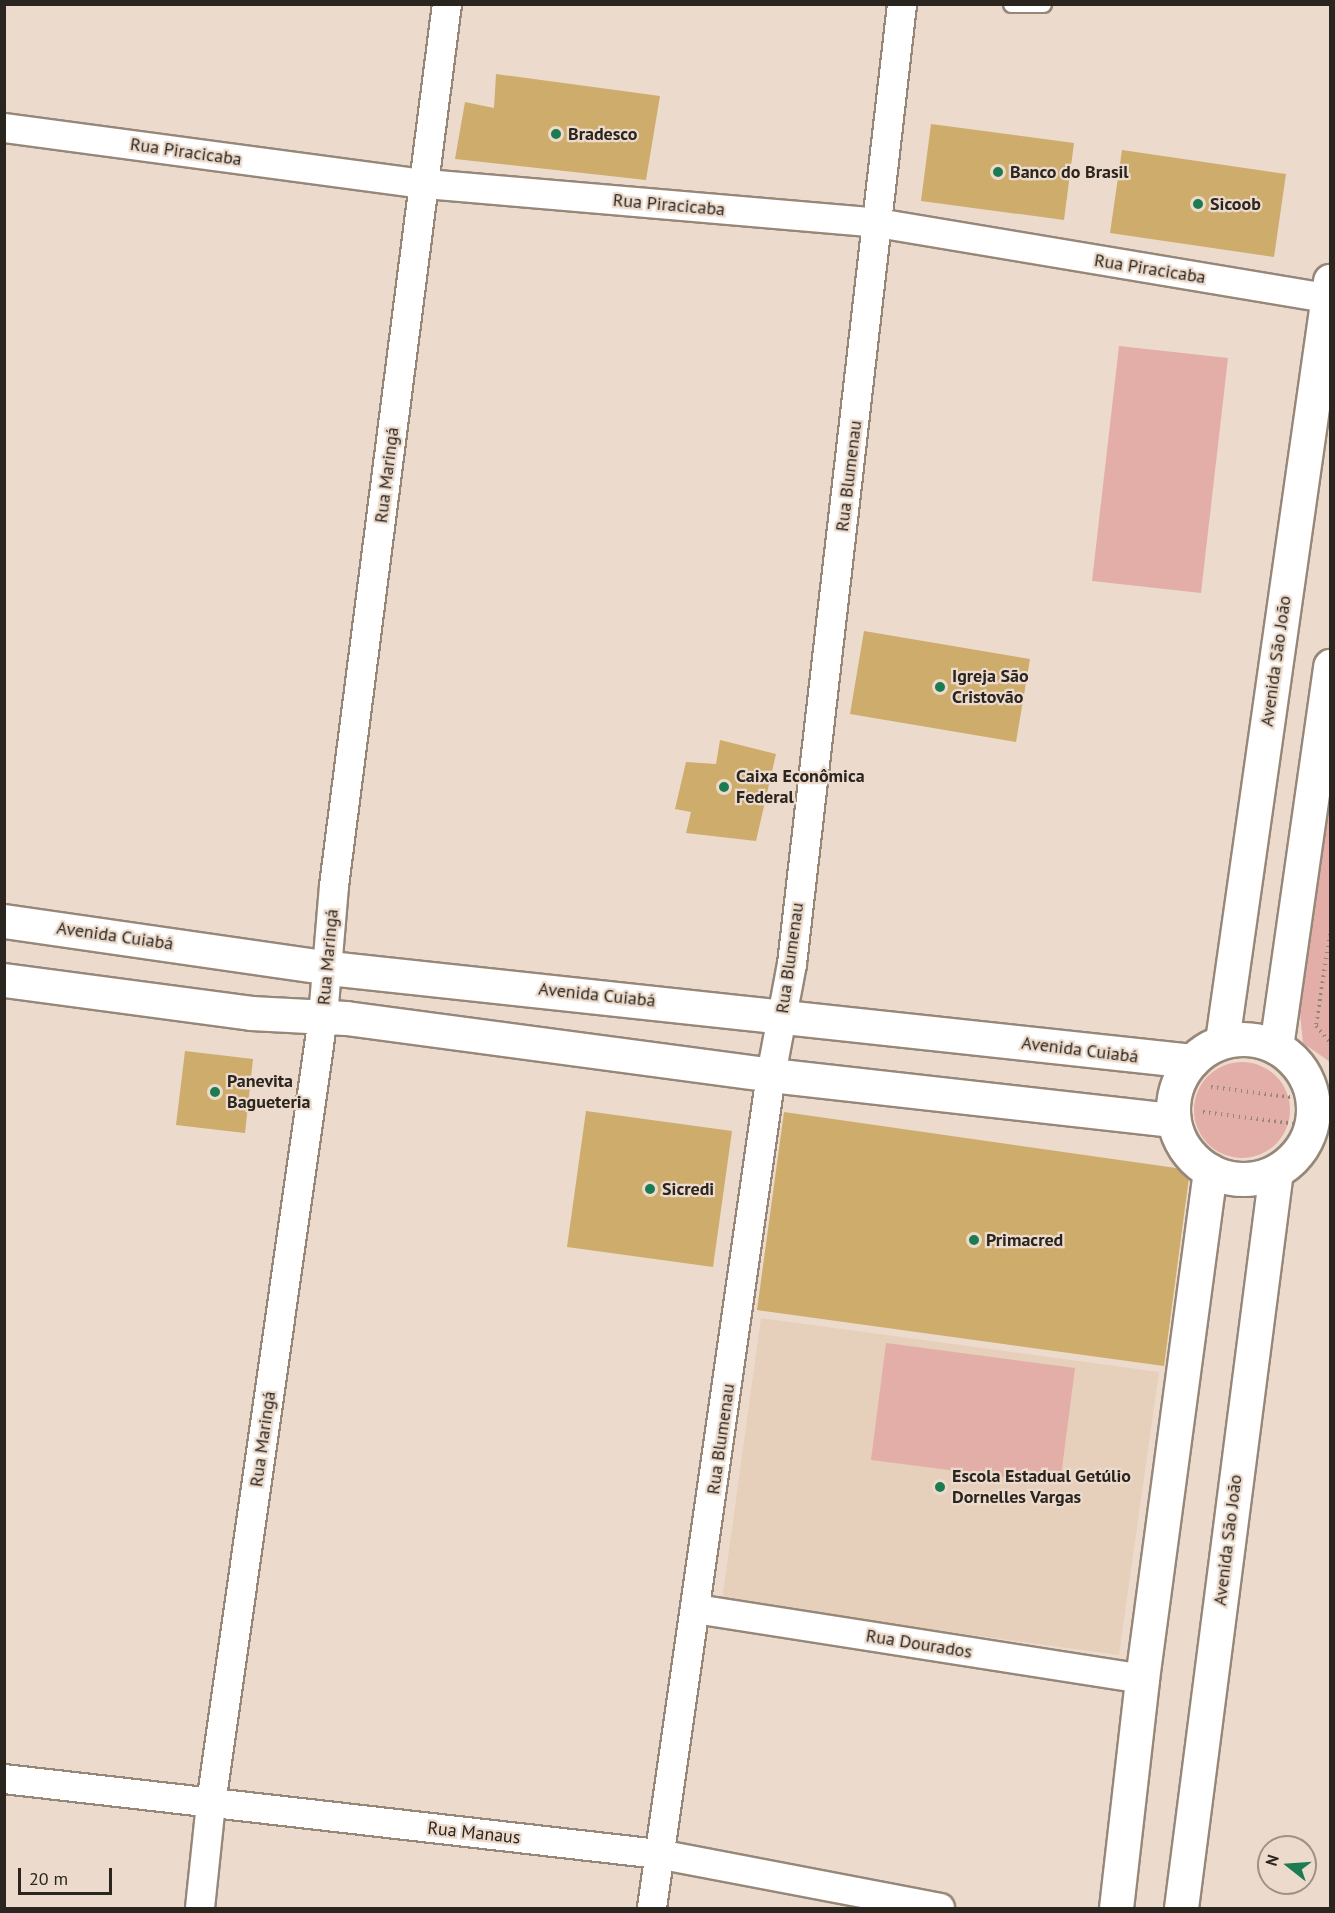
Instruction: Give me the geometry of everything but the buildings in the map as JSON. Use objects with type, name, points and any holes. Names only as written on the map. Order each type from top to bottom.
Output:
[{"type":"street","name":"Rua Maringá","points":[[201,1908],[211,1804],[329,968],[334,886],[447,4]]},
{"type":"street","name":"Rua Blumenau","points":[[652,1908],[771,1075],[792,964],[902,4]]},
{"type":"street","name":"Rua Piracicaba","points":[[4,128],[425,184],[878,223],[1330,293]]},
{"type":"street","name":"Avenida São João","points":[[1222,1041],[1330,293]]},
{"type":"street","points":[[1276,1047],[1330,666]]},
{"type":"street","name":"Avenida Cuiabá","points":[[4,921],[329,968],[1191,1061]]},
{"type":"street","points":[[4,980],[251,1013],[322,1017],[771,1075],[1172,1120]]},
{"type":"street","points":[[1258,1040],[1276,1047],[1318,1078],[1312,1112],[1316,1149],[1276,1171],[1242,1179],[1210,1171],[1185,1149],[1172,1120],[1174,1095],[1191,1061],[1222,1041],[1258,1040]]},
{"type":"street","points":[[1116,1908],[1142,1679],[1210,1171]]},
{"type":"street","name":"Avenida São João","points":[[1181,1908],[1276,1171]]},
{"type":"street","name":"Rua Dourados","points":[[696,1609],[1142,1679]]},
{"type":"street","name":"Rua Manaus","points":[[4,1779],[658,1854],[940,1908]]},
{"type":"lane","points":[[1011,4],[1043,4]]},
{"type":"path","points":[[1330,934],[1316,1026],[1330,1042]]},
{"type":"shaded area","points":[[1119,346],[1228,358],[1201,593],[1092,581]]},
{"type":"shaded area","points":[[1330,789],[1330,1062],[1303,1043],[1300,1014]]},
{"type":"shaded area","points":[[1242,1062],[1260,1066],[1276,1076],[1286,1092],[1290,1110],[1286,1128],[1276,1144],[1260,1154],[1242,1158],[1224,1154],[1208,1144],[1198,1128],[1194,1110],[1198,1092],[1208,1076],[1224,1066]]},
{"type":"shaded area","name":"Escola Estadual Getúlio Dornelles Vargas","points":[[761,1318],[1159,1372],[1119,1655],[722,1601]]},
{"type":"shaded area","points":[[886,1343],[1075,1368],[1060,1484],[871,1460]]},
{"type":"place","name":"Bradesco","points":[[556,134]]},
{"type":"place","name":"Banco do Brasil","points":[[998,172]]},
{"type":"place","name":"Sicoob","points":[[1198,204]]},
{"type":"place","name":"Igreja São Cristovão","points":[[940,687]]},
{"type":"place","name":"Caixa Econômica Federal","points":[[724,787]]},
{"type":"place","name":"Panevita Bagueteria","points":[[215,1092]]},
{"type":"place","name":"Sicredi","points":[[650,1189]]},
{"type":"place","name":"Primacred","points":[[974,1240]]},
{"type":"place","name":"Escola Estadual Getúlio Dornelles Vargas","points":[[940,1487]]}]
